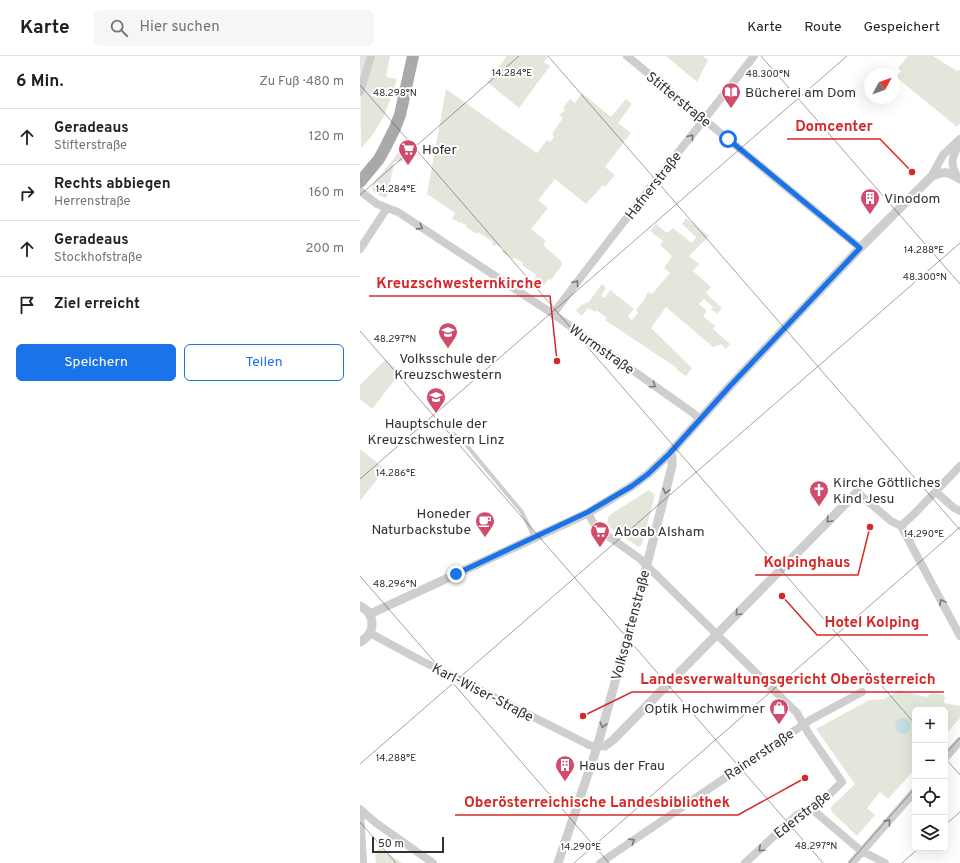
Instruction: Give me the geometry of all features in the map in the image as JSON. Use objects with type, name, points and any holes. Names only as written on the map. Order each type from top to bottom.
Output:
[{"type":"main road","points":[[360,182],[379,159],[395,128],[400,115],[413,56]]},
{"type":"street","points":[[360,92],[371,56]]},
{"type":"street","name":"Stifterstraße","points":[[627,56],[860,248]]},
{"type":"street","name":"Hafnerstraße","points":[[552,314],[754,56]]},
{"type":"street","points":[[931,177],[943,156],[960,141]]},
{"type":"street","points":[[959,179],[953,170],[952,160],[960,141]]},
{"type":"street","points":[[370,614],[588,512],[632,486],[648,474],[669,454],[730,386],[860,248],[931,177],[937,173],[945,172],[959,179]]},
{"type":"street","name":"Wurmstraße","points":[[360,191],[371,200],[386,208],[398,212],[552,314],[700,419]]},
{"type":"street","points":[[360,249],[386,208]]},
{"type":"street","name":"Volksgartenstraße","points":[[558,863],[601,746],[672,466],[672,457],[669,454]]},
{"type":"street","points":[[901,526],[960,466]]},
{"type":"street","points":[[601,746],[614,740],[857,492],[891,520],[901,526],[960,636]]},
{"type":"street","points":[[936,492],[954,508],[960,511]]},
{"type":"street","points":[[588,512],[598,529],[639,558],[797,713],[803,724]]},
{"type":"street","points":[[360,606],[370,614],[372,624],[370,633],[360,642]]},
{"type":"street","name":"Karl-Wiser-Straße","points":[[370,633],[416,658],[589,745],[601,746]]},
{"type":"street","name":"Rainerstraße","points":[[600,863],[803,724],[862,692]]},
{"type":"street","name":"Ederstraße","points":[[745,863],[797,815],[805,811],[813,810],[842,782],[803,724]]},
{"type":"street","points":[[948,755],[960,741]]},
{"type":"street","points":[[852,863],[912,794]]},
{"type":"street","points":[[360,810],[363,863]]},
{"type":"street","points":[[360,810],[433,863]]},
{"type":"street","points":[[813,810],[852,845],[885,863]]},
{"type":"lane","points":[[453,434],[463,441],[522,512],[534,537]]},
{"type":"shaded area","points":[[360,56],[390,56],[386,77],[397,79],[384,116],[374,132],[361,148]]},
{"type":"shaded area","points":[[507,56],[548,56],[544,62],[550,66],[519,108],[487,82]]},
{"type":"shaded area","points":[[666,56],[703,56],[708,60],[697,82]]},
{"type":"shaded area","points":[[908,56],[933,56],[957,71],[960,70],[960,123],[957,127],[900,80],[901,71],[900,68],[898,68]]},
{"type":"shaded area","points":[[446,89],[537,153],[547,140],[550,142],[554,137],[552,134],[563,118],[559,115],[565,110],[563,108],[570,99],[575,103],[582,93],[611,117],[626,99],[632,104],[618,123],[631,133],[605,167],[615,175],[605,187],[603,185],[586,204],[555,179],[538,200],[548,208],[531,229],[546,241],[543,245],[561,261],[562,265],[551,280],[549,279],[544,285],[534,278],[536,275],[522,265],[523,263],[502,252],[504,249],[496,244],[495,246],[492,245],[493,242],[478,232],[477,234],[461,222],[460,223],[452,218],[455,213],[427,194]]},
{"type":"shaded area","points":[[405,139],[407,139],[404,161],[394,162],[388,195],[385,198],[374,192],[372,185],[395,156]]},
{"type":"shaded area","points":[[686,218],[709,236],[689,256],[699,264],[693,271],[711,287],[706,293],[722,308],[717,314],[711,309],[713,307],[704,299],[699,304],[707,311],[703,316],[715,326],[713,329],[730,344],[726,349],[721,344],[713,347],[666,307],[651,328],[692,368],[686,376],[677,370],[677,368],[605,320],[607,318],[596,310],[595,312],[588,308],[582,316],[576,311],[582,304],[584,305],[586,302],[588,303],[602,284],[606,288],[601,296],[605,298],[610,290],[634,309],[628,316],[632,320],[638,313],[636,310],[648,292],[652,294],[670,273],[664,268],[672,256],[660,245],[663,241],[650,231],[656,224],[667,233],[673,228],[692,243],[696,237],[682,224]]},
{"type":"shaded area","points":[[385,360],[401,372],[372,409],[360,399],[360,385]]},
{"type":"shaded area","points":[[360,449],[385,469],[360,501]]},
{"type":"shaded area","points":[[649,490],[655,495],[642,544],[639,547],[611,528],[608,523],[608,519],[611,514]]},
{"type":"shaded area","points":[[900,690],[926,697],[932,693],[945,695],[944,703],[960,706],[960,718],[948,732],[948,707],[912,707],[912,772],[888,799],[880,792],[867,808],[875,815],[857,836],[832,812],[831,809],[832,806],[855,784],[816,729],[869,700],[884,699]]},
{"type":"shaded area","points":[[903,718],[909,720],[911,726],[909,732],[903,734],[897,732],[895,726],[897,720]]},
{"type":"shaded area","points":[[379,849],[383,850],[402,863],[376,863],[375,852]]},
{"type":"tram line","points":[[948,751],[960,738]]},
{"type":"tram line","points":[[849,863],[912,791]]},
{"type":"place","name":"Bücherei am Dom","points":[[731,109]]},
{"type":"place","name":"Hofer","points":[[408,166]]},
{"type":"place","name":"Domcenter","points":[[912,172]]},
{"type":"place","name":"Vinodom","points":[[870,215]]},
{"type":"place","name":"Volksschule der Kreuzschwestern","points":[[448,349]]},
{"type":"place","name":"Kreuzschwesternkirche","points":[[557,361]]},
{"type":"place","name":"Hauptschule der Kreuzschwestern Linz","points":[[436,414]]},
{"type":"place","name":"Kirche Göttliches Kind Jesu","points":[[819,507]]},
{"type":"place","name":"Kolpinghaus","points":[[870,527]]},
{"type":"place","name":"Honeder Naturbackstube","points":[[485,538]]},
{"type":"place","name":"Aboab Alsham","points":[[600,548]]},
{"type":"place","name":"Hotel Kolping","points":[[782,596]]},
{"type":"place","name":"Landesverwaltungsgericht Oberösterreich","points":[[583,716]]},
{"type":"place","name":"Optik Hochwimmer","points":[[779,725]]},
{"type":"place","name":"Oberösterreichische Landesbibliothek","points":[[805,778]]},
{"type":"place","name":"Haus der Frau","points":[[565,782]]},
{"type":"route","points":[[456,574],[588,512],[632,486],[648,474],[669,454],[730,386],[860,248],[728,139]]}]
